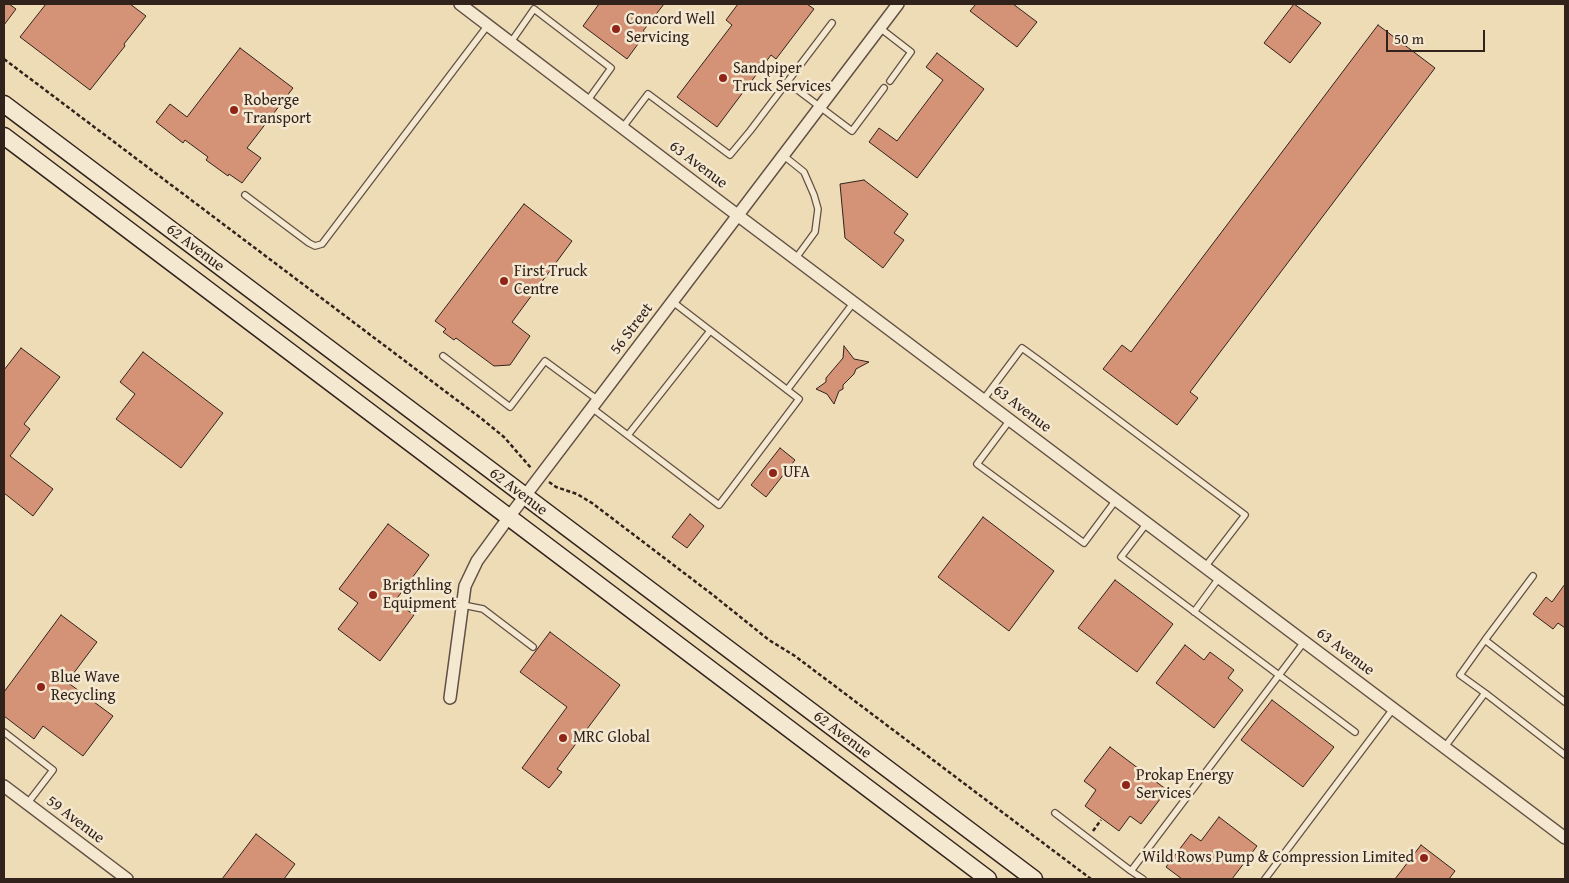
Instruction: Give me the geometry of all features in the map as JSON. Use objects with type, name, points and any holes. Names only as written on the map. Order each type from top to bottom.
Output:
[{"type":"main road","name":"62 Avenue","points":[[4,104],[1034,879]]},
{"type":"main road","name":"62 Avenue","points":[[4,136],[988,879]]},
{"type":"street","name":"63 Avenue","points":[[460,4],[1565,838]]},
{"type":"street","name":"56 Street","points":[[450,698],[465,586],[477,561],[524,496],[739,216],[898,4]]},
{"type":"street","name":"59 Avenue","points":[[4,786],[127,879]]},
{"type":"lane","points":[[510,42],[534,9],[611,68],[588,100]]},
{"type":"lane","points":[[623,128],[648,94],[730,155],[832,23]]},
{"type":"lane","points":[[245,195],[308,243],[315,246],[322,244],[488,25]]},
{"type":"lane","points":[[880,28],[911,52],[890,81]]},
{"type":"lane","points":[[787,82],[852,131],[884,88]]},
{"type":"lane","points":[[784,156],[804,172],[818,209],[815,232],[796,258]]},
{"type":"lane","points":[[443,356],[510,407],[545,361],[628,435],[719,505],[799,399],[673,302]]},
{"type":"lane","points":[[787,390],[854,302]]},
{"type":"lane","points":[[628,435],[710,330]]},
{"type":"lane","points":[[983,400],[1022,348],[1034,356],[1245,516],[1205,567]]},
{"type":"lane","points":[[1010,420],[977,464],[1084,544],[1116,500]]},
{"type":"lane","points":[[1147,523],[1121,558],[1355,732]]},
{"type":"lane","points":[[1533,576],[1460,675],[1565,755]]},
{"type":"lane","points":[[1194,612],[1220,578]]},
{"type":"lane","points":[[462,606],[483,609],[534,647]]},
{"type":"lane","points":[[1485,640],[1565,702]]},
{"type":"lane","points":[[1131,871],[1304,642]]},
{"type":"lane","points":[[1444,748],[1485,693]]},
{"type":"lane","points":[[1265,879],[1393,709]]},
{"type":"lane","points":[[4,732],[53,770],[28,804]]},
{"type":"lane","points":[[1055,813],[1143,879]]},
{"type":"path","points":[[4,59],[482,419],[504,437],[527,465]]},
{"type":"path","points":[[556,487],[577,494],[592,503],[714,595],[769,640],[795,656],[1091,879]]},
{"type":"path","points":[[1088,838],[1100,820]]},
{"type":"building","points":[[4,4],[9,4],[16,9],[4,25]]},
{"type":"building","points":[[46,4],[130,4],[146,16],[90,90],[20,37]]},
{"type":"building","name":"Concord Well Servicing","points":[[599,4],[664,4],[643,31],[646,33],[627,59],[583,26]]},
{"type":"building","name":"Sandpiper Truck Services","points":[[738,4],[807,4],[814,9],[776,59],[771,55],[717,127],[677,97],[732,25],[726,20]]},
{"type":"building","points":[[976,4],[1013,4],[1037,22],[1017,47],[970,11]]},
{"type":"building","points":[[1294,4],[1321,23],[1290,63],[1264,43]]},
{"type":"building","points":[[1378,25],[1435,68],[1190,392],[1198,398],[1177,425],[1103,369],[1122,345],[1131,352]]},
{"type":"building","name":"Roberge Transport","points":[[240,48],[293,88],[247,148],[261,158],[242,183],[229,174],[228,176],[206,160],[208,157],[185,140],[183,143],[156,122],[170,104],[187,117]]},
{"type":"building","points":[[937,53],[984,89],[917,178],[869,142],[879,128],[897,141],[943,80],[926,67]]},
{"type":"building","points":[[864,180],[908,214],[894,233],[904,240],[883,268],[845,238],[840,184]]},
{"type":"building","name":"First Truck Centre","points":[[524,204],[572,241],[512,322],[530,336],[510,365],[494,366],[456,338],[454,340],[443,332],[446,329],[435,321]]},
{"type":"building","points":[[844,346],[854,359],[869,362],[856,369],[854,374],[843,385],[843,389],[839,391],[834,404],[827,394],[816,389],[826,382],[826,378],[843,358]]},
{"type":"building","points":[[21,348],[60,377],[24,424],[30,429],[10,456],[53,489],[33,516],[4,493],[4,370]]},
{"type":"building","points":[[143,352],[223,413],[181,468],[116,419],[135,394],[120,382]]},
{"type":"building","name":"UFA","points":[[780,448],[795,460],[766,497],[751,485]]},
{"type":"building","points":[[690,514],[704,526],[687,548],[672,537]]},
{"type":"building","points":[[983,517],[1054,571],[1009,631],[938,577]]},
{"type":"building","name":"Brigthling Equipment","points":[[388,524],[429,555],[395,601],[414,615],[380,661],[338,629],[358,603],[339,589]]},
{"type":"building","points":[[1115,580],[1173,624],[1137,672],[1078,628]]},
{"type":"building","points":[[1565,584],[1565,628],[1558,623],[1553,629],[1533,614],[1546,597],[1552,602]]},
{"type":"building","name":"Blue Wave Recycling","points":[[61,615],[97,642],[67,682],[113,716],[83,756],[43,726],[34,739],[4,716],[4,692]]},
{"type":"building","name":"MRC Global","points":[[550,632],[620,685],[557,769],[562,772],[549,788],[522,768],[567,707],[520,672]]},
{"type":"building","points":[[1185,645],[1204,660],[1210,652],[1234,670],[1228,678],[1243,690],[1214,728],[1156,683]]},
{"type":"building","points":[[1272,700],[1334,747],[1303,787],[1241,740]]},
{"type":"building","name":"Prokap Energy Services","points":[[1110,747],[1167,790],[1141,824],[1130,816],[1119,831],[1085,806],[1096,790],[1084,781]]},
{"type":"building","points":[[1219,817],[1257,846],[1232,879],[1182,879],[1166,867],[1191,834],[1201,841]]},
{"type":"building","points":[[256,834],[295,864],[284,879],[222,879]]},
{"type":"building","name":"Wild Rows Pump & Compression Limited","points":[[1421,845],[1455,871],[1449,879],[1395,879]]},
{"type":"place","name":"Concord Well Servicing","points":[[616,29]]},
{"type":"place","name":"Sandpiper Truck Services","points":[[723,78]]},
{"type":"place","name":"Roberge Transport","points":[[234,110]]},
{"type":"place","name":"First Truck Centre","points":[[504,281]]},
{"type":"place","name":"UFA","points":[[773,473]]},
{"type":"place","name":"Brigthling Equipment","points":[[373,595]]},
{"type":"place","name":"Blue Wave Recycling","points":[[41,687]]},
{"type":"place","name":"MRC Global","points":[[563,738]]},
{"type":"place","name":"Prokap Energy Services","points":[[1126,785]]},
{"type":"place","name":"Wild Rows Pump & Compression Limited","points":[[1424,858]]}]
